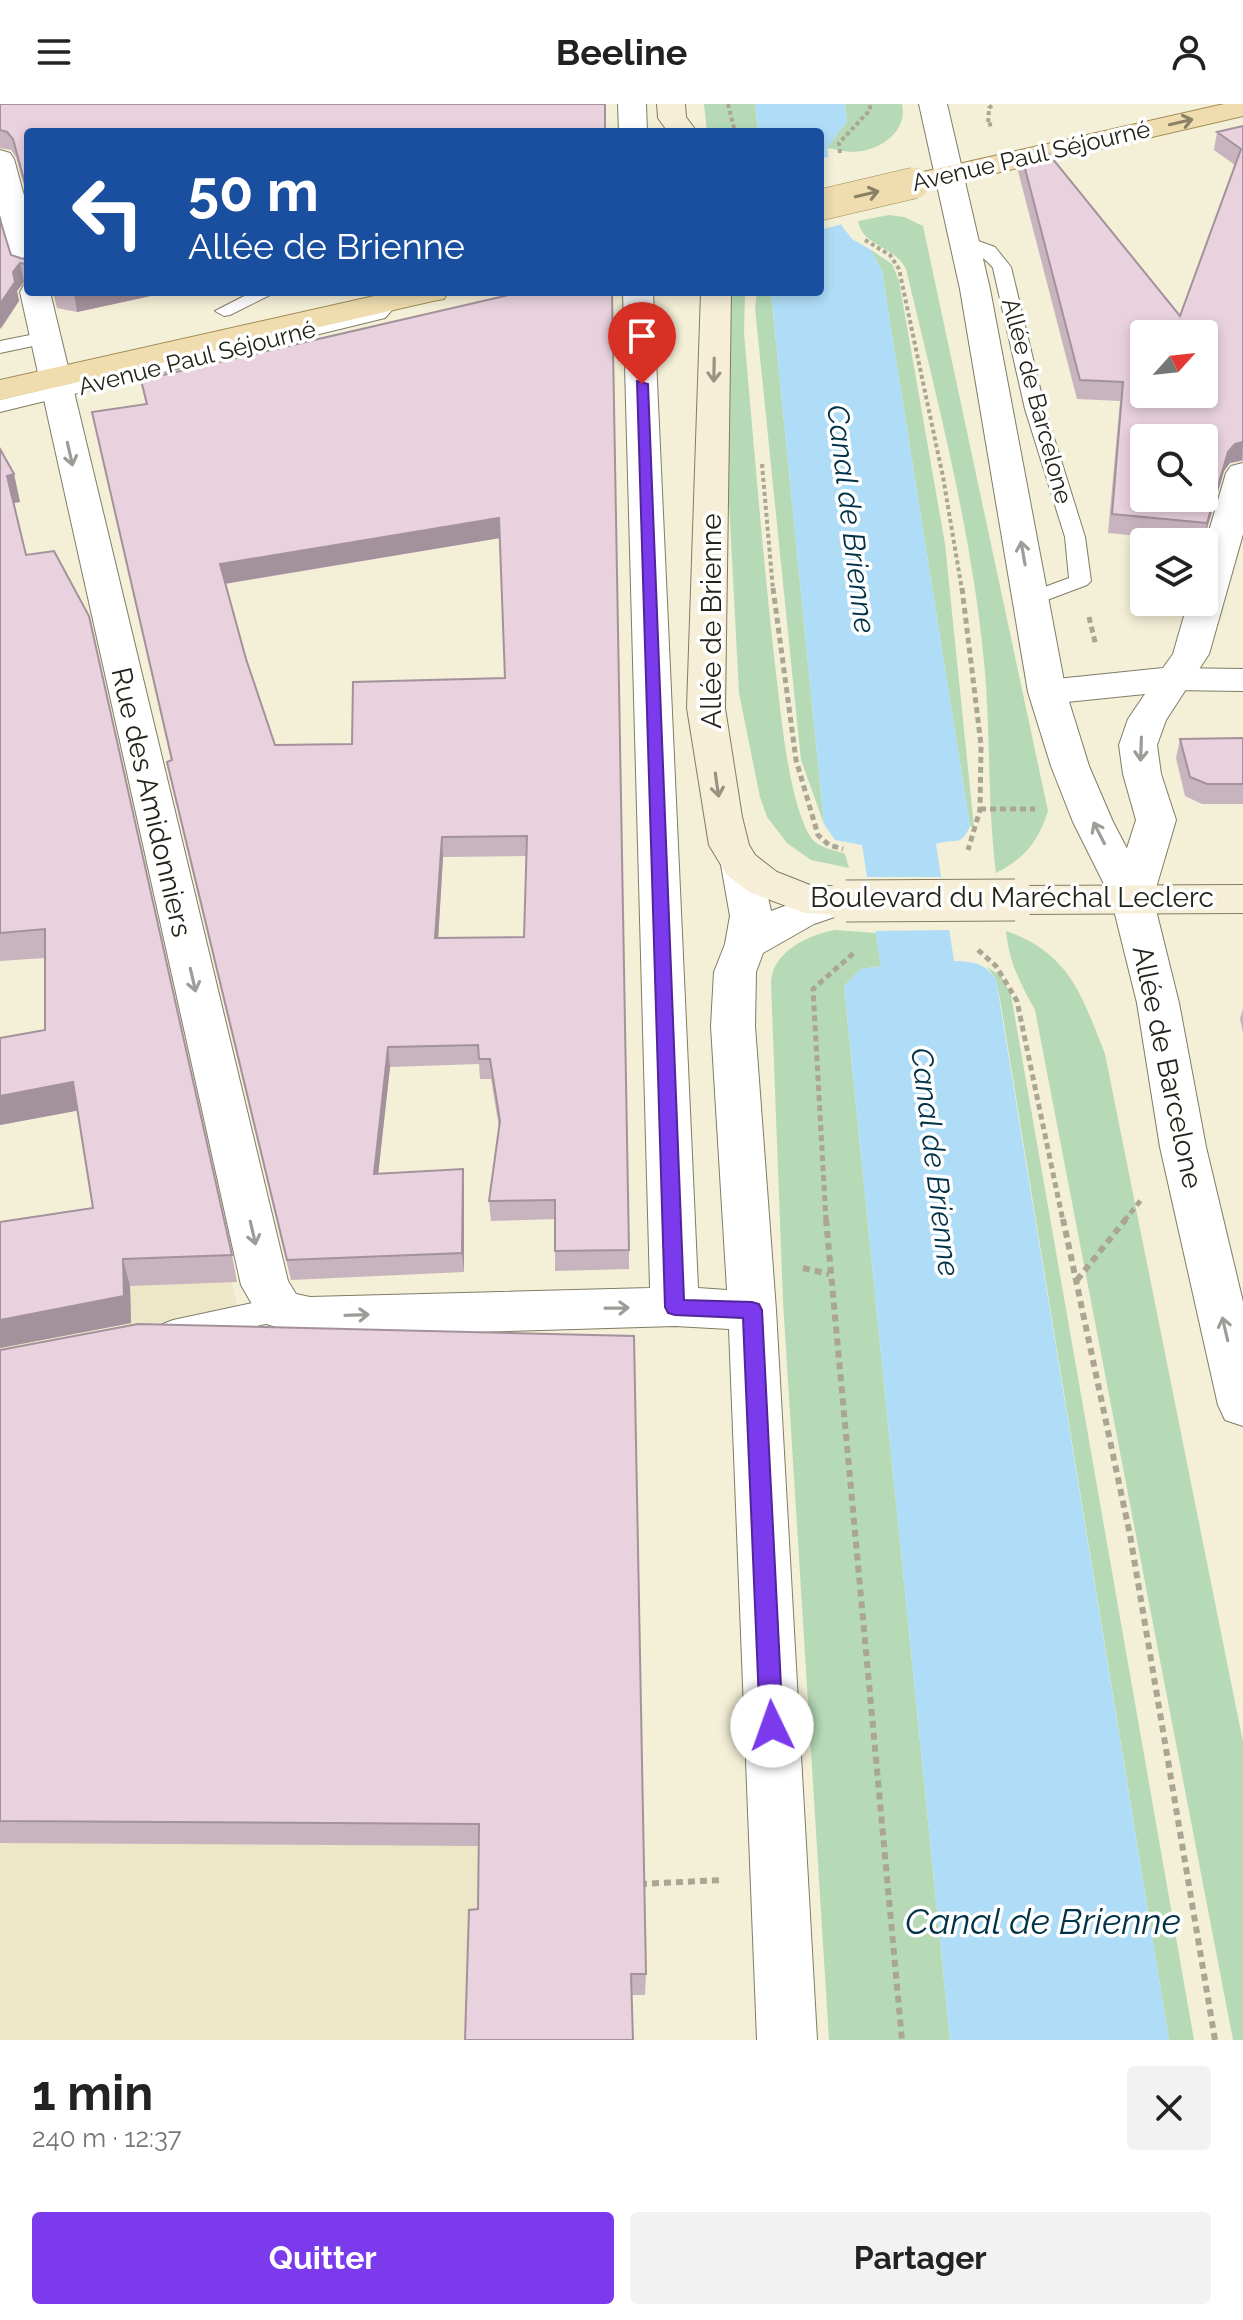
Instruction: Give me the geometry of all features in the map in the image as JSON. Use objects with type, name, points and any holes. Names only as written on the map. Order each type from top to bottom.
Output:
[{"type":"main road","points":[[671,104],[672,118],[680,128]]},
{"type":"main road","name":"Avenue Paul Séjourné","points":[[946,163],[1158,104]]},
{"type":"main road","name":"Avenue Paul Séjourné","points":[[824,204],[911,171],[946,163],[1243,108]]},
{"type":"main road","name":"Avenue Paul Séjourné","points":[[824,179],[911,171]]},
{"type":"main road","name":"Avenue Paul Séjourné","points":[[0,362],[46,345],[291,296]]},
{"type":"main road","name":"Avenue Paul Séjourné","points":[[0,390],[46,345],[390,302],[416,296]]},
{"type":"main road","name":"Allée de Brienne","points":[[716,296],[706,708],[722,817],[729,845],[741,865]]},
{"type":"main road","name":"Boulevard du Maréchal Leclerc","points":[[741,865],[763,882],[787,894],[842,901],[1243,899]]},
{"type":"street","points":[[632,104],[633,128]]},
{"type":"street","name":"Allée de Barcelone","points":[[933,104],[964,241],[1047,692],[1070,766],[1093,822],[1132,898],[1158,1003],[1183,1147],[1243,1405]]},
{"type":"street","points":[[0,159],[21,214],[24,236]]},
{"type":"street","name":"Allée de Brienne","points":[[638,296],[675,1307]]},
{"type":"street","name":"Rue des Amidonniers","points":[[46,345],[265,1285],[280,1309]]},
{"type":"street","points":[[1132,898],[1156,820],[1142,774],[1138,745],[1147,719],[1191,654],[1243,473]]},
{"type":"street","points":[[1047,692],[1172,679],[1243,680]]},
{"type":"street","name":"Allée de Brienne","points":[[741,865],[750,905],[746,944],[735,972],[733,1026],[752,1310],[787,2040]]},
{"type":"street","points":[[746,944],[799,914],[842,901]]},
{"type":"street","points":[[280,1309],[310,1317],[675,1307],[752,1310]]},
{"type":"lane","name":"Allée de Barcelone","points":[[964,241],[989,251],[1002,267],[1035,409],[1075,537],[1080,581]]},
{"type":"lane","points":[[224,311],[258,296]]},
{"type":"lane","points":[[0,347],[46,345]]},
{"type":"lane","name":"Avenue Paul Séjourné","points":[[0,406],[46,345]]},
{"type":"lane","points":[[1031,600],[1080,581]]},
{"type":"lane","points":[[148,1336],[280,1309]]},
{"type":"path","points":[[728,104],[734,128]]},
{"type":"path","points":[[841,156],[839,143],[870,110],[870,104]]},
{"type":"path","points":[[988,125],[990,105]]},
{"type":"path","points":[[858,236],[890,255],[899,269],[954,529],[980,729],[977,838],[959,860]]},
{"type":"path","points":[[761,459],[774,596],[796,760],[818,835],[829,845],[852,854]]},
{"type":"path","points":[[1080,581],[1106,686]]},
{"type":"path","points":[[980,809],[1050,809]]},
{"type":"path","points":[[974,946],[996,966],[1017,1001],[1130,1535],[1215,2040]]},
{"type":"path","points":[[860,947],[813,989],[829,1274],[902,2040]]},
{"type":"path","points":[[1077,1281],[1183,1147]]},
{"type":"path","points":[[637,1884],[779,1877]]},
{"type":"shaded area","points":[[217,1217],[240,1319],[645,1995],[631,1995],[632,2040],[0,2040],[0,1250]]},
{"type":"green space","points":[[704,104],[755,104],[758,128],[707,128]]},
{"type":"green space","points":[[845,104],[902,104],[901,123],[890,138],[873,148],[853,152],[827,148],[847,121]]},
{"type":"green space","points":[[889,215],[904,217],[923,226],[1048,811],[1040,832],[1029,848],[996,873],[984,661],[971,562],[952,464],[906,269],[894,255],[866,236],[858,221]]},
{"type":"green space","points":[[871,250],[892,264],[899,281],[945,544],[974,827],[970,826],[882,271]]},
{"type":"green space","points":[[718,296],[745,296],[744,333],[763,546],[780,712],[797,805],[812,839],[823,847],[845,854],[849,868],[811,860],[787,843],[767,817],[760,797],[739,693]]},
{"type":"green space","points":[[756,296],[771,296],[824,824],[801,760],[755,308]]},
{"type":"green space","points":[[835,930],[876,933],[881,966],[861,969],[844,986],[950,2040],[829,2040],[783,1301],[771,984],[777,963],[784,954],[803,941]]},
{"type":"green space","points":[[1006,931],[1028,940],[1059,964],[1080,995],[1105,1054],[1243,1742],[1243,2040],[1233,2040],[1035,1010],[1016,972]]},
{"type":"green space","points":[[987,967],[1001,976],[1011,995],[1194,2040],[1169,2040],[1001,1005],[996,979]]},
{"type":"water","name":"Canal de Brienne","points":[[755,104],[845,104],[847,121],[827,148],[842,226],[852,239],[871,250],[882,271],[970,826],[960,840],[936,844],[954,961],[978,964],[996,979],[1169,2040],[950,2040],[844,986],[861,969],[881,966],[862,845],[835,840],[824,824],[771,296],[824,296],[824,128],[758,128]]},
{"type":"pier","points":[[832,156],[846,223],[824,229],[824,158]]},
{"type":"pier","points":[[863,877],[943,877],[952,930],[872,931]]},
{"type":"building","points":[[0,104],[605,104],[605,128],[24,128],[24,180],[13,139],[0,130]]},
{"type":"building","points":[[1243,126],[1243,442],[1235,444],[1228,452],[1218,486],[1218,424],[1130,424],[1130,512],[1210,512],[1207,523],[1112,514],[1123,382],[1080,380],[1021,153],[1044,148],[1180,316],[1241,149],[1217,132]]},
{"type":"building","points":[[0,220],[11,255],[23,259],[24,264],[20,263],[13,272],[15,282],[0,304]]},
{"type":"building","points":[[505,296],[612,296],[629,1250],[555,1251],[555,1200],[489,1201],[500,1121],[490,1059],[479,1059],[478,1045],[388,1047],[374,1174],[463,1169],[462,1253],[287,1260],[167,762],[172,760],[92,412],[147,404],[141,380]],"holes":[[[499,518],[505,678],[353,682],[352,744],[275,745],[246,659],[220,564]],[[527,836],[524,937],[435,938],[442,837]]]},
{"type":"building","points":[[0,449],[14,474],[7,476],[26,555],[54,551],[89,616],[232,1255],[123,1259],[124,1296],[0,1320],[0,1222],[93,1208],[73,1082],[0,1096],[0,1038],[45,1030],[45,929],[0,933]]},
{"type":"building","points":[[1243,738],[1243,784],[1207,784],[1190,777],[1180,739]]},
{"type":"building","points":[[138,1324],[634,1336],[646,1974],[631,1974],[633,2040],[465,2040],[469,1910],[478,1909],[479,1824],[0,1821],[0,1350]]},
{"type":"route","points":[[642,384],[675,1307],[752,1310],[772,1726]]}]
